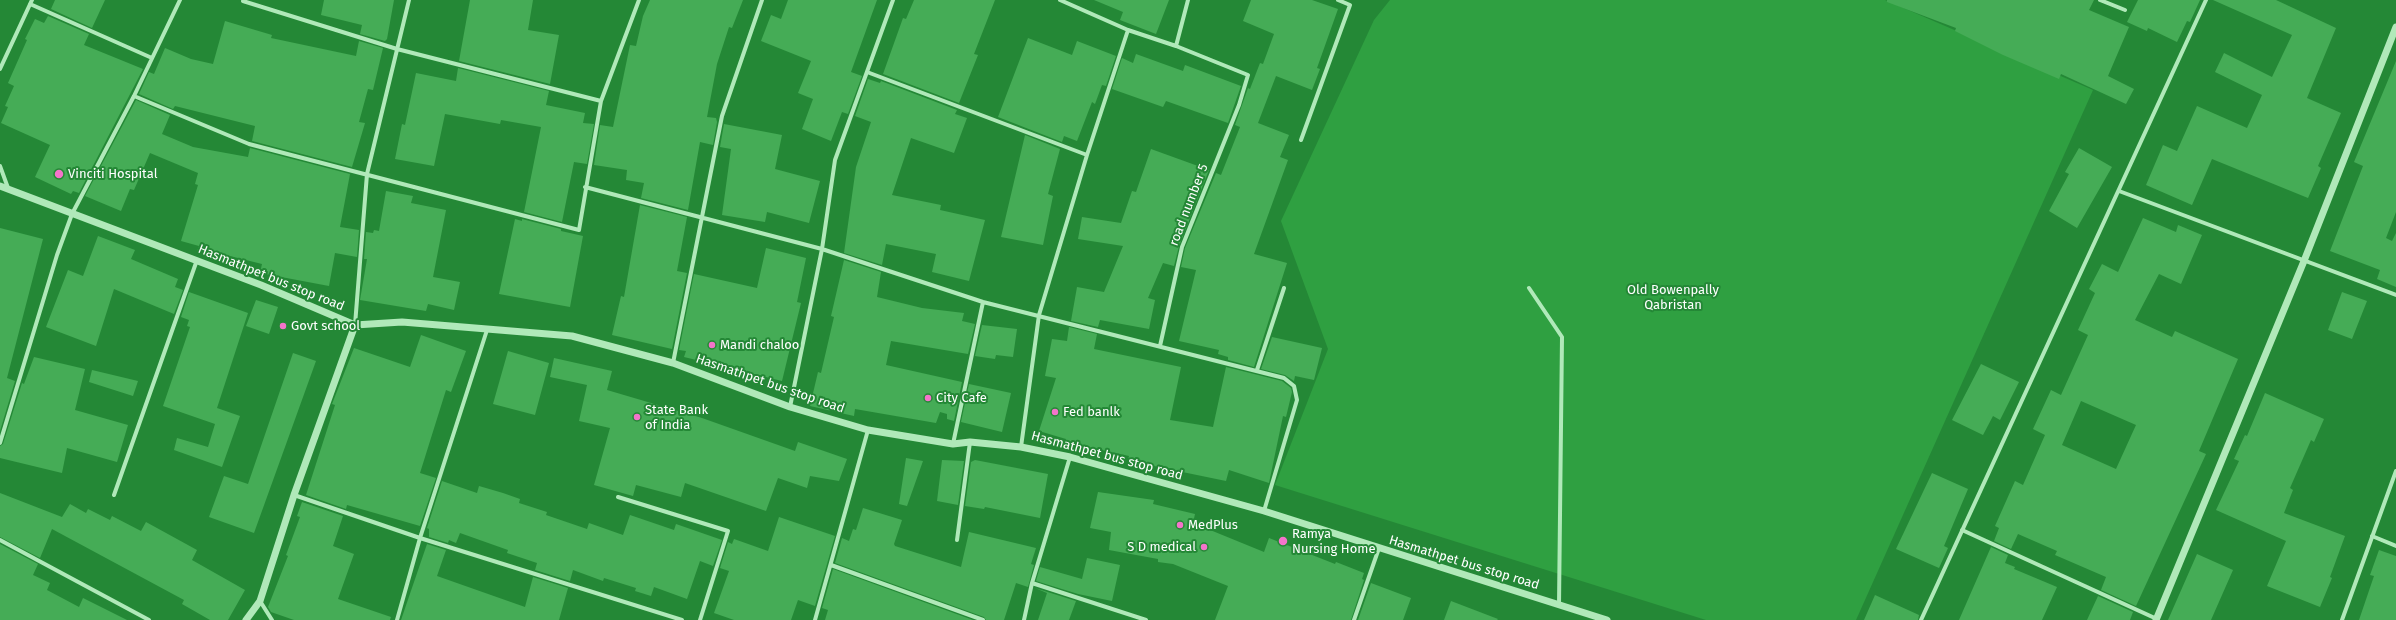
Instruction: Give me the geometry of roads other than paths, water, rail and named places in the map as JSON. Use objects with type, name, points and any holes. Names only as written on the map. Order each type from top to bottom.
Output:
[{"type":"street","points":[[0,443],[57,255],[72,214],[134,96],[180,0]]},
{"type":"street","points":[[246,620],[260,601],[294,495],[355,325],[367,174],[409,0]]},
{"type":"street","points":[[134,96],[249,144],[579,230],[585,186],[601,101],[639,0]]},
{"type":"street","points":[[673,363],[722,116],[762,0]]},
{"type":"street","points":[[790,407],[822,249],[835,160],[893,0]]},
{"type":"street","points":[[1060,0],[1128,30],[1176,46],[1188,0]]},
{"type":"street","points":[[1301,140],[1350,5],[1338,0]]},
{"type":"street","points":[[2100,0],[2125,10]]},
{"type":"street","points":[[1921,620],[2206,0]]},
{"type":"street","points":[[243,1],[397,49],[601,101]]},
{"type":"street","points":[[0,69],[31,2],[152,58]]},
{"type":"street","points":[[1962,530],[2158,620],[2304,261],[2396,27]]},
{"type":"street","points":[[1021,446],[1039,315],[1087,155],[1128,30]]},
{"type":"street","name":"road number 5","points":[[1160,346],[1182,247],[1239,106],[1248,75],[1176,46]]},
{"type":"street","points":[[867,72],[1087,155]]},
{"type":"street","points":[[0,166],[8,188]]},
{"type":"street","name":"Hasmathpet bus stop road","points":[[0,186],[261,285],[355,325],[402,322],[572,336],[673,363],[790,407],[868,430],[953,444],[970,442],[1021,446],[1070,457],[1264,511],[1607,620]]},
{"type":"street","points":[[585,186],[822,249],[983,302],[1272,373],[1291,382],[1297,400],[1264,511]]},
{"type":"street","points":[[2118,191],[2396,295]]},
{"type":"street","points":[[114,495],[197,260]]},
{"type":"street","points":[[1258,370],[1284,288]]},
{"type":"street","points":[[1529,288],[1562,337],[1559,476],[1559,605]]},
{"type":"street","points":[[953,444],[983,302]]},
{"type":"street","points":[[397,620],[420,538],[487,330]]},
{"type":"street","points":[[815,620],[868,430]]},
{"type":"street","points":[[957,540],[970,442]]},
{"type":"street","points":[[1024,620],[1032,583],[1070,457]]},
{"type":"street","points":[[2342,620],[2396,471]]},
{"type":"street","points":[[294,495],[420,538],[682,620]]},
{"type":"street","points":[[618,497],[728,531],[700,620]]},
{"type":"street","points":[[2372,536],[2396,546]]},
{"type":"street","points":[[0,540],[149,620]]},
{"type":"street","points":[[1354,620],[1379,548]]},
{"type":"street","points":[[831,565],[983,620]]},
{"type":"street","points":[[1032,583],[1146,620]]},
{"type":"street","points":[[260,601],[272,620]]},
{"type":"place","name":"Vinciti Hospital","points":[[59,174]]},
{"type":"place","name":"Govt school","points":[[283,326]]},
{"type":"place","name":"Mandi chaloo","points":[[712,345]]},
{"type":"place","name":"City Cafe","points":[[928,398]]},
{"type":"place","name":"Fed banlk","points":[[1055,412]]},
{"type":"place","name":"State Bank of India","points":[[637,417]]},
{"type":"place","name":"MedPlus","points":[[1180,525]]},
{"type":"place","name":"Ramya Nursing Home","points":[[1283,541]]},
{"type":"place","name":"S D medical","points":[[1204,547]]},
{"type":"park label","name":"Old Bowenpally Qabristan","points":[[1673,298]]}]
